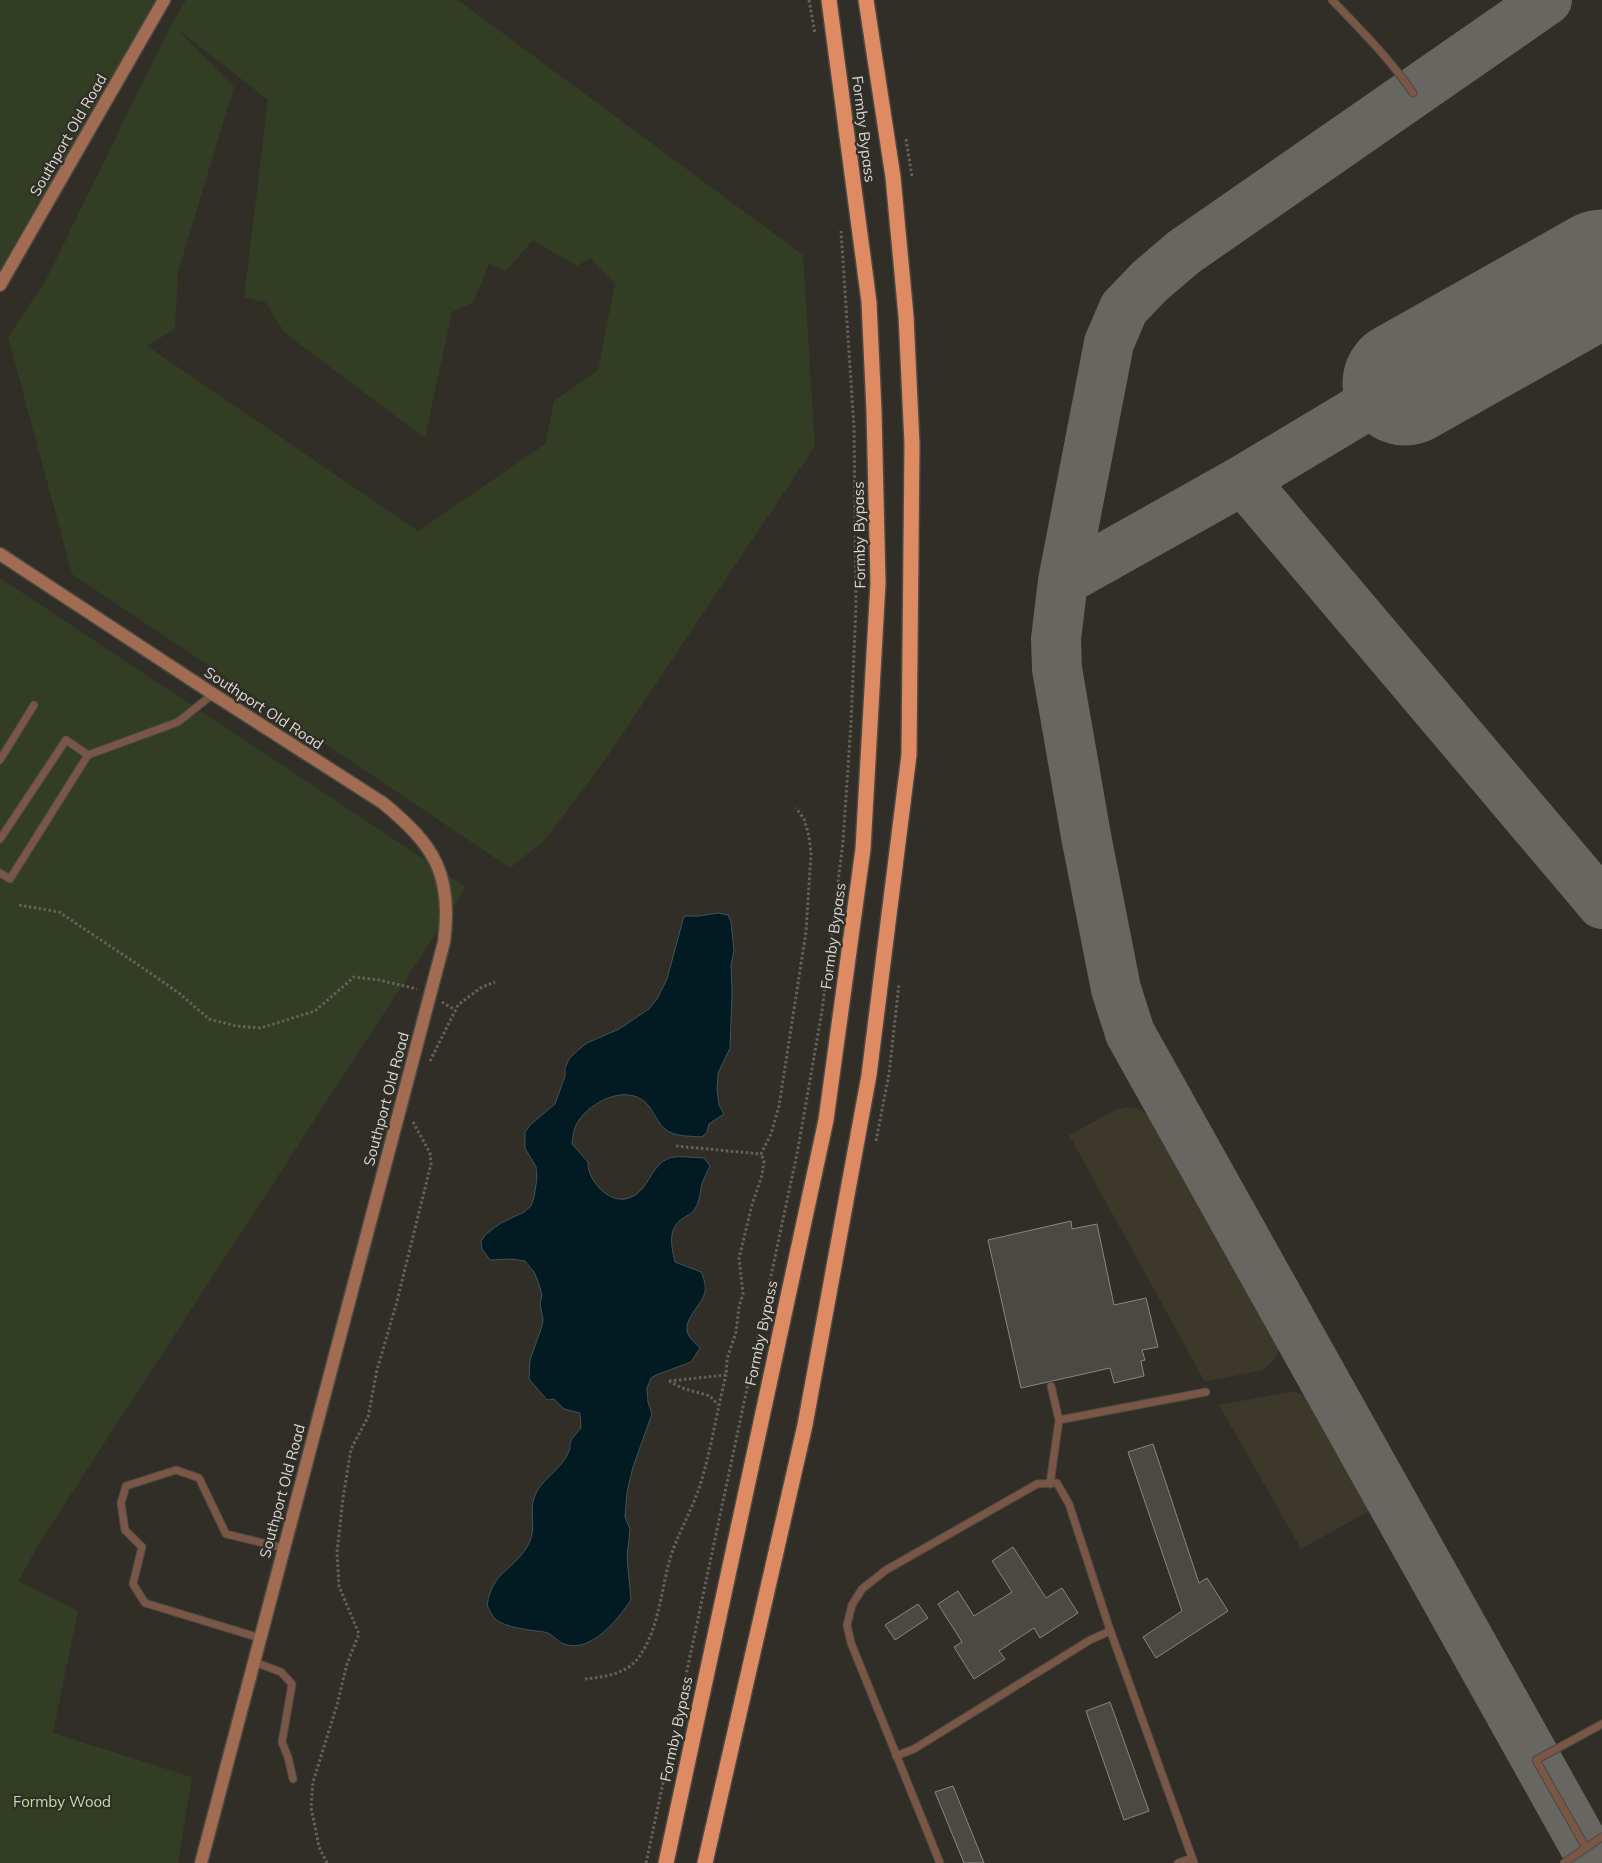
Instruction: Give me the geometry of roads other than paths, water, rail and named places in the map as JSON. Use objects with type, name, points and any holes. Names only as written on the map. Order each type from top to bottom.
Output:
[{"type":"highway","name":"Formby Bypass","points":[[666,1863],[826,1120],[863,849],[878,583],[874,411],[869,302],[829,0]]},
{"type":"highway","name":"Formby Bypass","points":[[705,1863],[806,1416],[869,1075],[909,755],[912,444],[906,316],[893,177],[866,0]]},
{"type":"street","name":"Southport Old Road","points":[[0,285],[164,0]]},
{"type":"street","name":"Southport Old Road","points":[[0,554],[212,694],[383,803],[403,819],[430,852],[440,870],[445,887],[447,903],[444,942],[201,1863]]},
{"type":"lane","points":[[1332,0],[1398,71],[1413,93]]},
{"type":"lane","points":[[0,873],[10,878],[88,755],[178,722],[212,694]]},
{"type":"lane","points":[[0,760],[34,705]]},
{"type":"lane","points":[[0,838],[66,740],[88,755]]},
{"type":"lane","points":[[1050,1484],[1059,1420],[1051,1386]]},
{"type":"lane","points":[[1059,1420],[1206,1392]]},
{"type":"lane","points":[[260,1638],[145,1603],[133,1584],[142,1547],[125,1530],[121,1504],[126,1486],[176,1470],[199,1478],[226,1534],[284,1548]]},
{"type":"lane","points":[[940,1863],[850,1644],[847,1625],[852,1605],[862,1589],[886,1570],[1037,1484],[1057,1483],[1069,1504],[1110,1631],[1193,1860],[1178,1863]]},
{"type":"lane","points":[[896,1756],[914,1749],[1090,1640],[1110,1631]]},
{"type":"lane","points":[[254,1662],[281,1672],[292,1684],[282,1742],[293,1779]]},
{"type":"lane","points":[[1586,1848],[1536,1760],[1602,1724]]},
{"type":"lane","points":[[1564,1863],[1602,1838]]},
{"type":"water","points":[[718,913],[728,915],[731,922],[734,950],[731,965],[730,1048],[718,1073],[717,1090],[719,1105],[724,1114],[709,1124],[707,1132],[702,1137],[678,1135],[669,1132],[662,1126],[651,1109],[641,1099],[633,1096],[614,1096],[587,1111],[576,1125],[574,1132],[572,1144],[588,1162],[591,1176],[595,1183],[614,1198],[629,1198],[636,1195],[658,1166],[669,1158],[704,1158],[710,1166],[702,1184],[696,1207],[693,1212],[679,1221],[673,1231],[672,1249],[675,1262],[701,1272],[704,1282],[705,1292],[687,1325],[689,1336],[700,1348],[691,1362],[656,1375],[651,1378],[647,1388],[648,1402],[652,1414],[633,1467],[627,1492],[625,1517],[630,1529],[627,1557],[631,1600],[611,1625],[594,1639],[574,1646],[564,1644],[547,1633],[505,1625],[494,1618],[487,1605],[494,1584],[529,1543],[533,1526],[532,1509],[537,1491],[562,1463],[572,1440],[581,1428],[580,1413],[564,1409],[554,1399],[547,1400],[529,1379],[530,1360],[543,1319],[540,1304],[542,1295],[534,1272],[525,1261],[512,1259],[490,1260],[482,1249],[481,1241],[486,1234],[501,1223],[524,1212],[531,1206],[537,1178],[536,1167],[525,1148],[525,1132],[531,1124],[555,1104],[569,1059],[587,1043],[619,1029],[649,1009],[657,999],[667,979],[684,916]]},
{"type":"park label","name":"Formby Wood","points":[[62,1801]]}]
